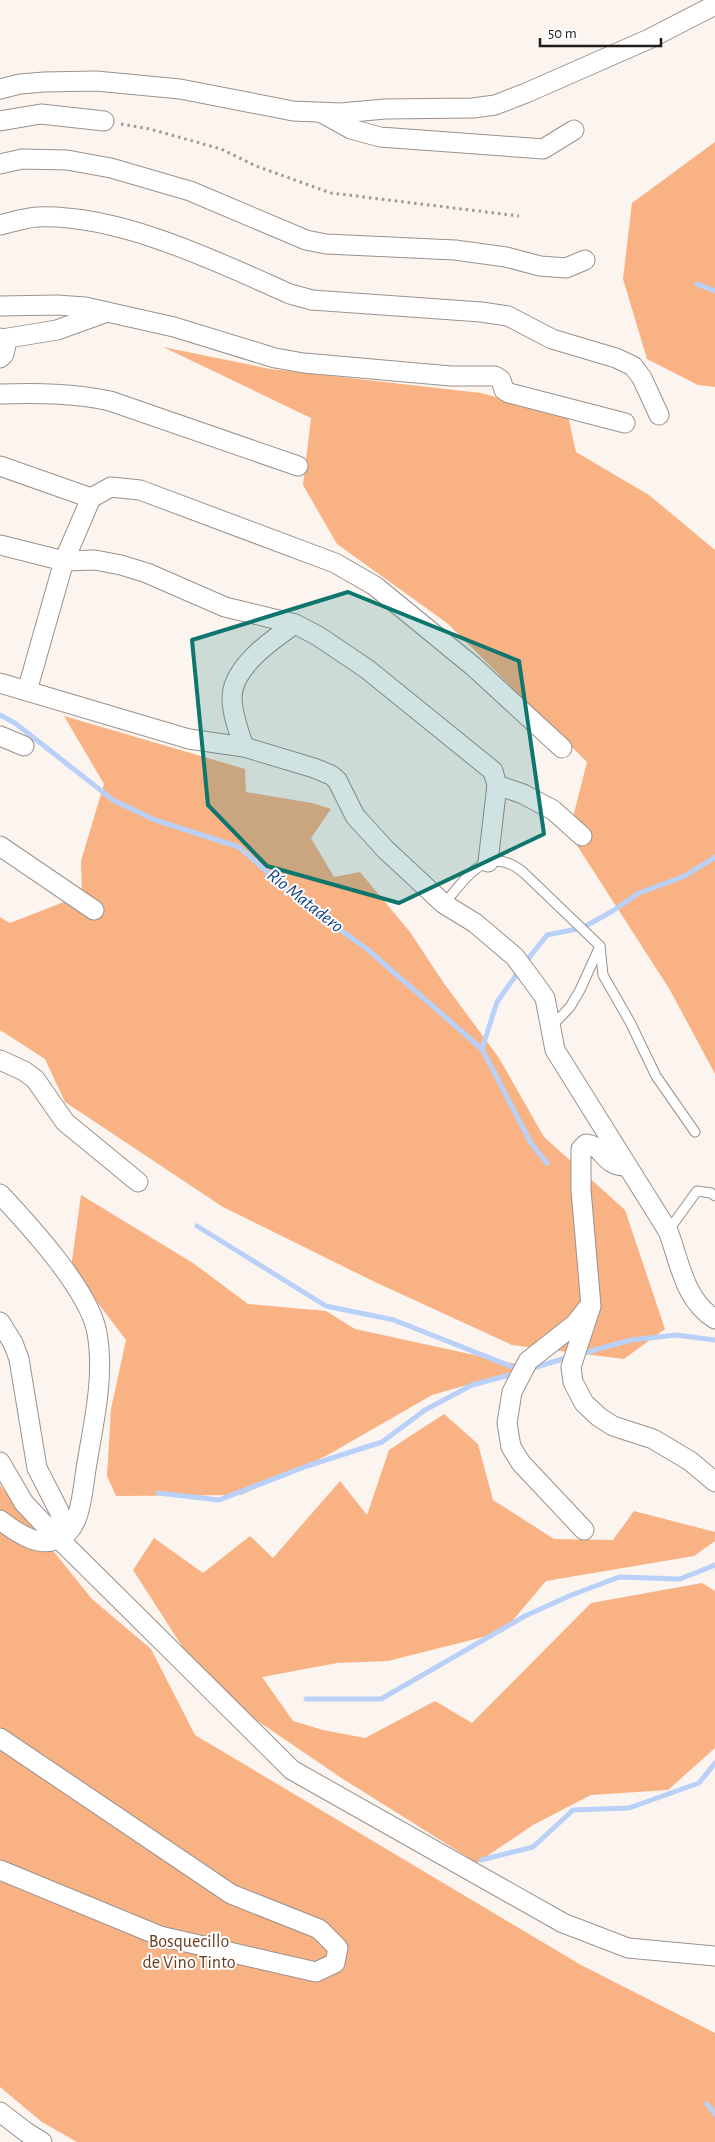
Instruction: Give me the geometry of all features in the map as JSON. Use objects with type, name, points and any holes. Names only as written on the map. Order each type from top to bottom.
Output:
[{"type":"street","points":[[0,89],[20,84],[44,82],[96,81],[189,90],[293,111],[473,108],[495,105],[649,39],[715,5]]},
{"type":"street","points":[[321,112],[351,129],[380,137],[543,149],[574,130]]},
{"type":"street","points":[[0,121],[41,114],[104,121]]},
{"type":"street","points":[[0,164],[22,159],[67,160],[111,168],[190,191],[286,234],[326,244],[455,250],[506,257],[540,266],[566,268],[585,260]]},
{"type":"street","points":[[0,225],[36,217],[62,218],[104,224],[146,234],[290,294],[312,300],[482,312],[508,316],[552,339],[616,358],[633,366],[642,378],[659,415]]},
{"type":"street","points":[[0,306],[58,305],[108,312],[174,327],[275,358],[304,364],[451,376],[495,376],[501,380],[504,390],[509,393],[625,424]]},
{"type":"street","points":[[1,345],[57,330],[108,312]]},
{"type":"street","points":[[0,394],[81,395],[110,401],[298,466]]},
{"type":"street","points":[[0,466],[91,498]]},
{"type":"street","points":[[27,691],[64,561],[91,498],[111,487],[140,490],[335,563],[375,586],[474,667],[562,748]]},
{"type":"street","points":[[0,546],[64,561],[95,560],[121,565],[147,573],[225,607],[296,624],[318,636],[367,669],[492,771],[497,786],[488,862]]},
{"type":"street","points":[[244,747],[232,697],[237,676],[268,642],[296,624]]},
{"type":"street","points":[[0,684],[189,739],[244,747],[314,768],[331,775],[337,780],[355,816],[385,849],[444,904],[475,924],[515,957],[545,998],[555,1050],[668,1231],[684,1282],[695,1299],[715,1319]]},
{"type":"street","points":[[0,736],[24,746]]},
{"type":"street","points":[[497,786],[523,794],[553,810],[582,836]]},
{"type":"street","points":[[0,846],[94,910]]},
{"type":"street","points":[[0,1060],[24,1071],[35,1079],[65,1122],[138,1182]]},
{"type":"street","points":[[626,1166],[612,1164],[593,1145],[586,1144],[581,1149],[581,1190],[591,1304],[571,1367],[573,1382],[584,1403],[599,1418],[613,1426],[653,1440],[690,1461],[715,1482]]},
{"type":"street","points":[[0,1194],[41,1239],[88,1308],[97,1331],[100,1355],[97,1396],[81,1499],[70,1532],[54,1542],[41,1542],[28,1538],[0,1520]]},
{"type":"street","points":[[584,1530],[521,1463],[511,1447],[507,1423],[512,1392],[528,1361],[575,1324],[591,1304]]},
{"type":"street","points":[[0,1322],[13,1343],[19,1359],[37,1468],[64,1526],[62,1537]]},
{"type":"street","points":[[0,1462],[24,1503],[62,1537],[292,1770],[563,1923],[628,1948],[715,1956]]},
{"type":"street","points":[[0,1738],[231,1894],[319,1929],[338,1948],[335,1963],[316,1972],[160,1936],[0,1870]]},
{"type":"street","points":[[0,2112],[24,2137],[42,2142]]},
{"type":"lane","points":[[444,904],[472,870],[488,862],[496,861],[515,866],[600,946],[603,975],[607,983],[630,1022],[656,1076],[695,1132]]},
{"type":"lane","points":[[550,1028],[570,1007],[600,946]]},
{"type":"lane","points":[[668,1231],[697,1191],[711,1193],[715,1196]]},
{"type":"path","points":[[104,121],[150,129],[221,148],[256,166],[331,193],[519,216]]},
{"type":"highlighted area","points":[[348,592],[519,661],[544,834],[399,903],[267,866],[208,805],[192,640]]},
{"type":"green space","points":[[715,142],[715,387],[698,385],[647,359],[623,279],[632,203]]},
{"type":"green space","points":[[163,347],[270,369],[481,393],[568,416],[576,452],[649,495],[715,550],[715,1074],[670,990],[569,833],[587,762],[447,623],[337,544],[303,485],[311,418]]},
{"type":"green space","points":[[64,716],[245,769],[246,792],[312,803],[331,809],[311,838],[334,877],[360,872],[410,932],[443,982],[499,1058],[544,1137],[625,1210],[665,1329],[624,1359],[512,1345],[375,1282],[223,1207],[65,1102],[45,1059],[0,1030],[0,917],[10,923],[82,895],[81,861],[104,784]]},
{"type":"green space","points":[[81,1195],[193,1263],[248,1304],[326,1311],[355,1329],[530,1367],[432,1395],[326,1456],[241,1495],[116,1496],[107,1476],[111,1409],[126,1340],[71,1268]]},
{"type":"green space","points":[[444,1414],[478,1444],[493,1500],[554,1539],[613,1540],[634,1511],[715,1532],[715,1541],[694,1556],[546,1581],[503,1632],[388,1661],[337,1663],[262,1677],[293,1721],[323,1730],[365,1738],[435,1701],[472,1723],[591,1603],[702,1583],[715,1591],[715,1748],[668,1790],[591,1795],[533,1825],[477,1863],[343,1779],[209,1688],[133,1570],[154,1538],[203,1573],[250,1536],[273,1558],[340,1481],[367,1515],[389,1450]]},
{"type":"green space","name":"Bosquecillo de Vino Tinto","points":[[0,1485],[92,1599],[151,1649],[195,1735],[581,1965],[715,2033],[715,2142],[77,2142],[42,2122],[0,2087]]},
{"type":"waterway","points":[[697,284],[715,291]]},
{"type":"waterway","name":"Río Matadero","points":[[0,715],[15,723],[113,800],[155,820],[239,847],[299,900],[367,949],[482,1049],[531,1143],[547,1163]]},
{"type":"waterway","points":[[524,964],[547,935],[582,928],[611,912],[639,893],[685,876],[715,857]]},
{"type":"waterway","points":[[482,1049],[497,1002],[519,971]]},
{"type":"waterway","points":[[197,1226],[326,1306],[394,1320],[520,1370]]},
{"type":"waterway","points":[[580,1354],[631,1340],[676,1335],[715,1340]]},
{"type":"waterway","points":[[530,1369],[569,1357]]},
{"type":"waterway","points":[[158,1493],[219,1500],[307,1466],[382,1442],[425,1410],[472,1385],[517,1373]]},
{"type":"waterway","points":[[306,1699],[381,1699],[525,1616],[569,1596],[619,1577],[680,1579],[715,1565]]},
{"type":"waterway","points":[[481,1860],[533,1847],[573,1810],[629,1808],[699,1783],[715,1763]]},
{"type":"waterway","points":[[707,2104],[715,2114]]}]
